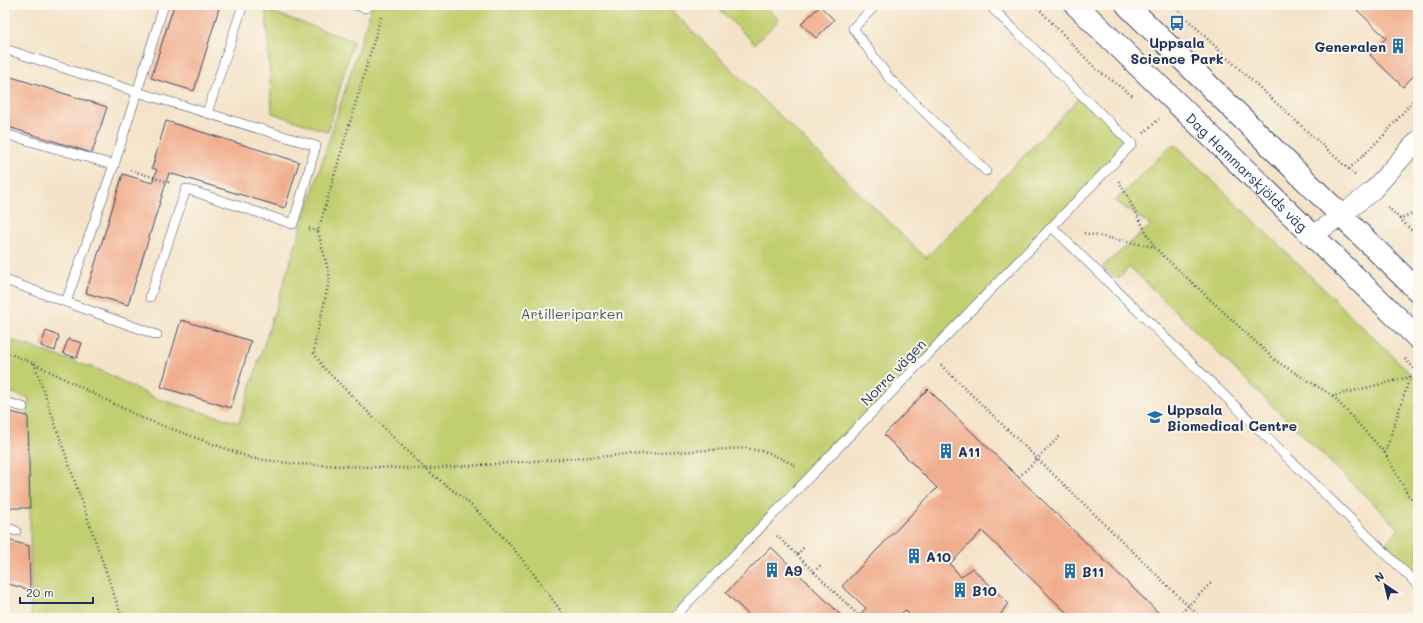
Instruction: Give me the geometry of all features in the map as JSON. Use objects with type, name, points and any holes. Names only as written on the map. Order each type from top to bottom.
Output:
[{"type":"main road","name":"Dag Hammarskjölds väg","points":[[1076,5],[1418,338]]},
{"type":"main road","points":[[1127,5],[1418,291]]},
{"type":"street","points":[[1313,235],[1341,216],[1372,191],[1418,140]]},
{"type":"lane","points":[[66,302],[114,165],[164,5]]},
{"type":"lane","points":[[207,113],[242,5]]},
{"type":"lane","points":[[354,5],[365,8],[366,5]]},
{"type":"lane","points":[[876,5],[853,28],[889,78],[986,171]]},
{"type":"lane","name":"Norra vägen","points":[[673,618],[1132,144],[989,5]]},
{"type":"lane","points":[[5,49],[137,92],[316,146],[292,224],[186,189],[150,297]]},
{"type":"lane","points":[[5,134],[114,165]]},
{"type":"lane","points":[[1052,227],[1418,585]]},
{"type":"lane","points":[[5,280],[157,335]]},
{"type":"lane","points":[[5,402],[23,407]]},
{"type":"lane","points":[[5,527],[16,531]]},
{"type":"path","points":[[1170,9],[1174,6],[1223,56],[1349,169],[1418,237]]},
{"type":"path","points":[[382,12],[318,231],[330,278],[315,342],[314,353],[323,367],[425,469],[467,502],[508,542],[533,572],[566,618]]},
{"type":"path","points":[[1349,169],[1384,135],[1418,95]]},
{"type":"path","points":[[114,165],[186,189]]},
{"type":"path","points":[[1111,166],[1154,247],[1276,361],[1333,396],[1385,453],[1408,495],[1418,505]]},
{"type":"path","points":[[1399,219],[1418,212]]},
{"type":"path","points":[[1052,227],[1154,247]]},
{"type":"path","points":[[5,352],[33,363],[142,418],[251,458],[295,464],[425,469],[746,448],[769,453],[814,473]]},
{"type":"path","points":[[930,354],[1201,618]]},
{"type":"path","points":[[33,363],[122,618]]},
{"type":"path","points":[[1333,396],[1410,377],[1385,453]]},
{"type":"path","points":[[1019,477],[1061,435]]},
{"type":"path","points":[[765,524],[859,616]]},
{"type":"path","points":[[797,555],[804,547]]},
{"type":"path","points":[[814,572],[822,564]]},
{"type":"path","points":[[1176,618],[1212,582]]},
{"type":"green space","name":"Artilleriparken","points":[[372,5],[666,5],[926,258],[1082,95],[1132,144],[673,618],[31,618],[29,398],[5,391],[5,338],[102,371],[155,398],[239,423]]},
{"type":"green space","points":[[715,5],[765,5],[779,20],[755,44]]},
{"type":"green space","points":[[266,10],[353,41],[328,132],[272,113]]},
{"type":"green space","points":[[1170,146],[1177,146],[1418,381],[1418,573],[1385,544],[1399,529],[1130,267],[1118,279],[1102,267],[1151,225],[1115,201]]},
{"type":"building","points":[[5,5],[11,5],[5,25]]},
{"type":"building","points":[[174,5],[220,5],[194,91],[151,78]]},
{"type":"building","name":"Generalen","points":[[1352,5],[1418,5],[1418,71],[1403,87],[1370,55],[1386,38]]},
{"type":"building","points":[[820,6],[834,20],[816,38],[801,24]]},
{"type":"building","points":[[5,75],[107,107],[92,153],[5,126]]},
{"type":"building","points":[[166,121],[299,162],[285,208],[169,173],[128,305],[86,293],[123,174],[152,183],[157,170],[152,168]]},
{"type":"building","points":[[181,320],[251,341],[231,408],[161,387]]},
{"type":"building","points":[[46,331],[59,336],[55,351],[41,346]]},
{"type":"building","points":[[68,339],[82,343],[77,358],[63,353]]},
{"type":"building","points":[[928,389],[1164,618],[1072,618],[982,531],[950,564],[961,577],[972,568],[1008,603],[998,618],[913,618],[905,610],[897,618],[857,618],[866,608],[842,586],[937,488],[884,435]]},
{"type":"building","points":[[5,411],[28,416],[30,508],[5,508]]},
{"type":"building","points":[[8,540],[29,546],[30,590],[5,583],[5,547]]},
{"type":"building","name":"A9","points":[[771,547],[844,618],[752,618],[726,593]]},
{"type":"place","name":"Uppsala Science Park","points":[[1177,23]]},
{"type":"place","name":"Generalen","points":[[1398,46]]},
{"type":"place","name":"Uppsala Biomedical Centre","points":[[1155,417]]},
{"type":"place","name":"A11","points":[[946,451]]},
{"type":"place","name":"A10","points":[[914,556]]},
{"type":"place","name":"A9","points":[[772,570]]},
{"type":"place","name":"B11","points":[[1070,571]]},
{"type":"place","name":"B10","points":[[960,590]]}]
